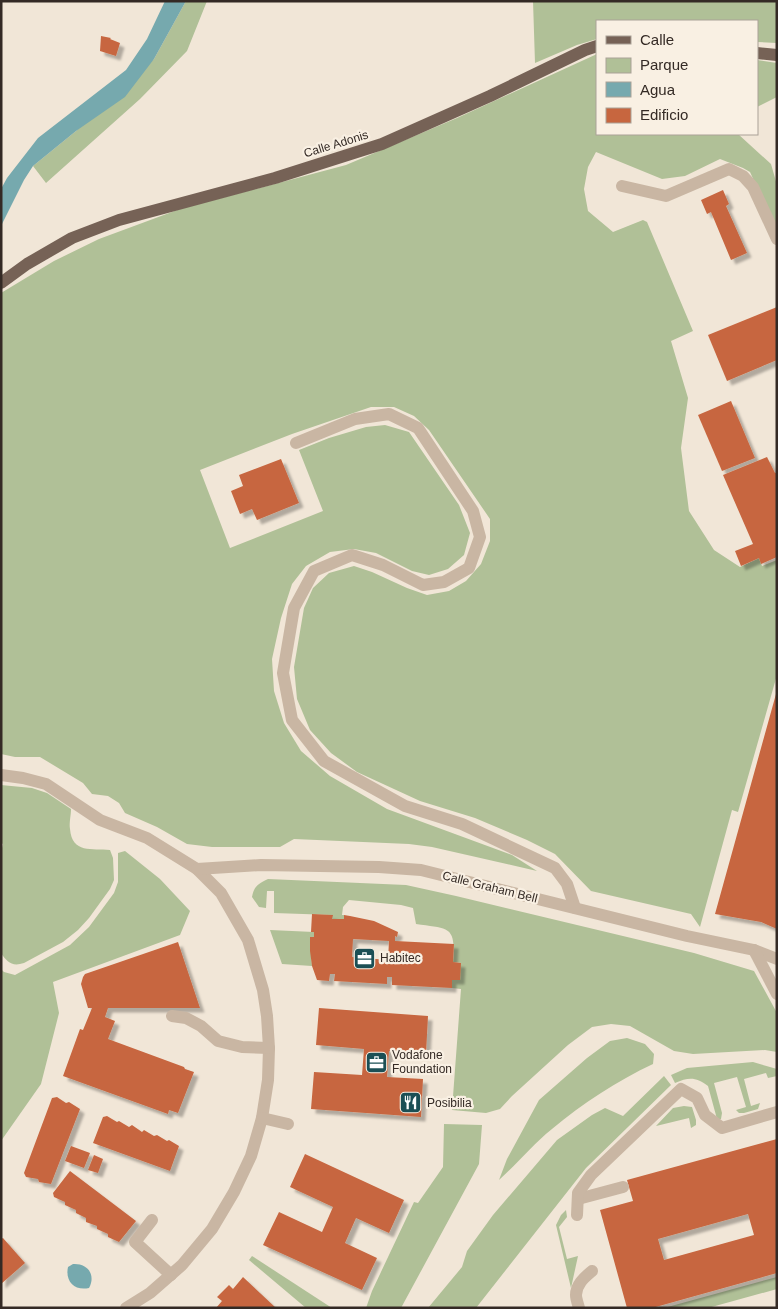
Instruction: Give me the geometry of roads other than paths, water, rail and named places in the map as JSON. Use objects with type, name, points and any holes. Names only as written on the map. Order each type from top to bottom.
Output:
[{"type":"main road","name":"Calle Adonis","points":[[1,283],[27,264],[72,238],[119,220],[275,178],[382,144],[596,46]]},
{"type":"main road","points":[[758,53],[777,55]]},
{"type":"street","points":[[622,186],[666,196],[729,169],[743,176],[753,187],[777,239]]},
{"type":"street","points":[[296,443],[355,419],[389,414],[418,428],[472,511],[480,537],[469,568],[444,582],[423,585],[383,565],[352,555],[314,571],[294,608],[283,673],[292,720],[324,761],[405,806],[462,824],[555,868],[567,884],[575,908]]},
{"type":"street","points":[[1,775],[46,784],[100,820],[147,838],[197,869],[221,893],[248,940],[263,990],[269,1048],[268,1080],[262,1118],[251,1156],[234,1192],[212,1229],[182,1265],[150,1293],[126,1308]]},
{"type":"street","name":"Calle Graham Bell","points":[[197,869],[262,865],[379,867],[421,870],[686,936],[754,950],[777,959]]},
{"type":"street","points":[[754,950],[777,994]]},
{"type":"street","points":[[172,1016],[186,1018],[201,1026],[218,1041],[242,1047],[269,1048]]},
{"type":"street","points":[[577,1215],[578,1194],[591,1175],[681,1089],[697,1098],[705,1115],[722,1128],[777,1112]]},
{"type":"street","points":[[262,1118],[288,1124]]},
{"type":"street","points":[[578,1199],[623,1187]]},
{"type":"street","points":[[152,1220],[135,1242],[171,1275]]},
{"type":"street","points":[[578,1301],[581,1280],[592,1271]]},
{"type":"water","points":[[165,1],[186,1],[154,59],[125,97],[76,131],[33,166],[1,226],[1,189],[7,178],[38,138],[126,70],[147,39]]},
{"type":"water","points":[[73,1264],[83,1266],[91,1274],[92,1279],[89,1288],[79,1288],[69,1281],[68,1267]]},
{"type":"place","name":"Habitec","points":[[364,958]]},
{"type":"place","name":"Vodafone Foundation","points":[[376,1062]]},
{"type":"place","name":"Posibilia","points":[[411,1103]]}]
